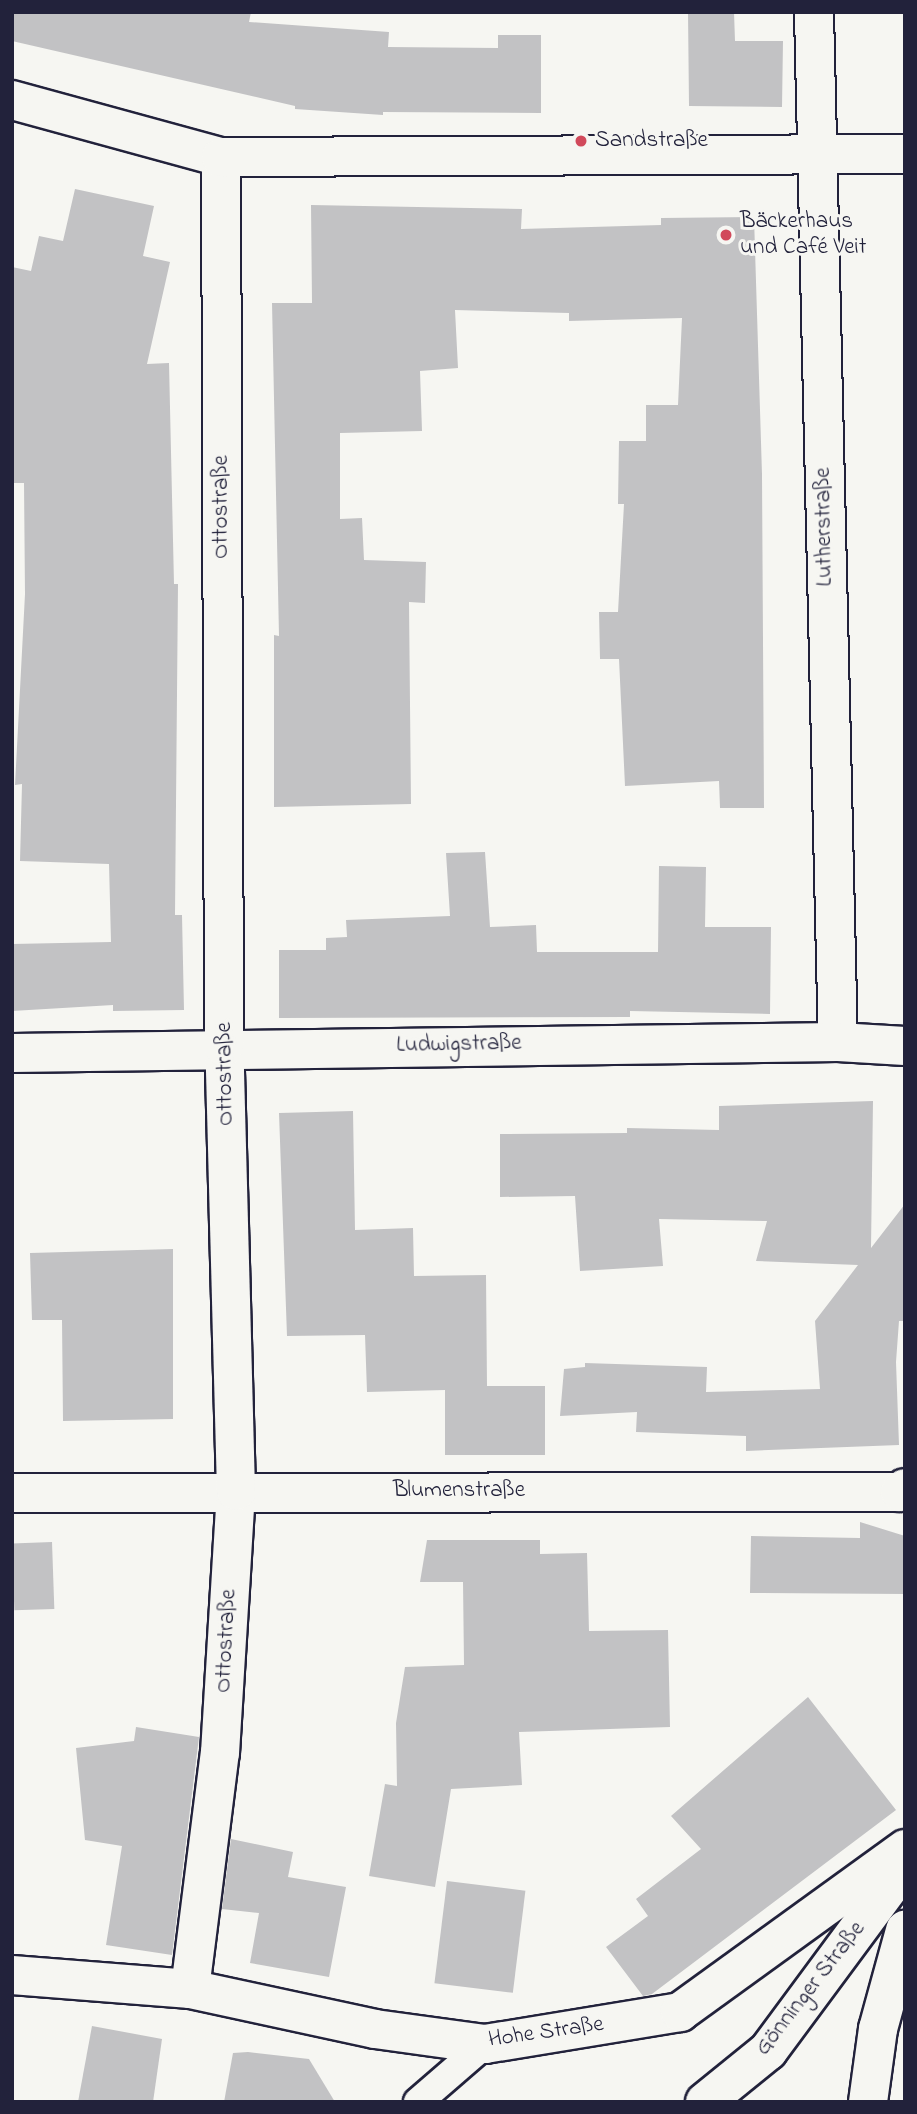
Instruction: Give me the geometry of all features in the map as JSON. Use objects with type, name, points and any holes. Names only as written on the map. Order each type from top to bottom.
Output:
[{"type":"street","name":"Lutherstraße","points":[[814,12],[838,1042]]},
{"type":"street","points":[[12,100],[221,157],[905,154]]},
{"type":"street","name":"Ottostraße","points":[[190,1989],[220,1753],[236,1491],[225,1047],[221,157]]},
{"type":"street","name":"Ludwigstraße","points":[[12,1053],[225,1047],[838,1042],[905,1046]]},
{"type":"street","name":"Blumenstraße","points":[[12,1493],[900,1492],[905,1488]]},
{"type":"street","name":"Hohe Straße","points":[[12,1975],[190,1989],[375,2029],[485,2044],[680,2012],[905,1849]]},
{"type":"street","name":"Gönninger Straße","points":[[705,2102],[768,2051],[905,1866]]},
{"type":"street","name":"Gönninger Straße","points":[[868,2102],[878,2029],[905,1930]]},
{"type":"lane","points":[[418,2102],[485,2044]]},
{"type":"building","points":[[12,12],[251,12],[249,22],[389,32],[388,47],[498,48],[498,35],[541,35],[541,113],[383,112],[383,115],[295,109],[295,106],[12,41]]},
{"type":"building","points":[[688,12],[734,12],[735,41],[783,41],[782,107],[689,106]]},
{"type":"building","points":[[75,189],[154,206],[143,256],[170,262],[147,364],[169,363],[174,584],[178,584],[175,915],[182,915],[184,1010],[113,1011],[113,1005],[12,1011],[12,944],[111,942],[109,864],[20,861],[22,784],[15,785],[25,594],[24,483],[12,483],[12,267],[31,271],[39,236],[63,241]]},
{"type":"building","points":[[311,205],[522,209],[521,229],[661,225],[661,218],[754,217],[762,474],[764,808],[720,808],[719,781],[625,786],[619,659],[600,659],[599,612],[618,612],[624,504],[618,504],[619,441],[646,441],[646,405],[678,405],[682,318],[569,321],[569,313],[455,310],[458,368],[420,371],[422,431],[340,433],[340,519],[362,518],[364,560],[426,562],[425,603],[409,602],[411,804],[274,807],[274,635],[279,636],[272,303],[312,303]]},
{"type":"building","points":[[485,852],[490,927],[536,925],[537,952],[658,952],[659,866],[706,867],[705,927],[771,927],[770,1014],[630,1011],[630,1017],[279,1018],[279,950],[326,950],[326,938],[347,937],[346,920],[450,916],[446,853]]},
{"type":"building","points":[[873,1101],[871,1248],[905,1204],[905,1321],[899,1321],[896,1362],[899,1445],[746,1451],[746,1436],[636,1432],[637,1412],[560,1416],[564,1369],[585,1367],[585,1363],[707,1367],[706,1392],[820,1389],[815,1321],[858,1265],[756,1261],[767,1221],[659,1219],[663,1266],[580,1271],[575,1196],[500,1197],[500,1134],[627,1133],[627,1128],[719,1130],[719,1106]]},
{"type":"building","points":[[353,1111],[355,1230],[413,1228],[414,1276],[486,1275],[487,1386],[545,1386],[545,1455],[445,1455],[445,1390],[367,1392],[365,1335],[287,1336],[279,1113]]},
{"type":"building","points":[[173,1249],[173,1419],[63,1421],[62,1320],[32,1320],[30,1253]]},
{"type":"building","points":[[860,1522],[905,1536],[905,1594],[750,1593],[751,1536],[860,1538]]},
{"type":"building","points":[[427,1540],[540,1540],[540,1554],[587,1553],[589,1631],[668,1630],[670,1727],[519,1732],[522,1785],[451,1789],[435,1887],[369,1876],[385,1784],[397,1786],[396,1723],[405,1667],[464,1665],[463,1582],[420,1582]]},
{"type":"building","points":[[52,1542],[54,1609],[14,1610],[12,1543]]},
{"type":"building","points":[[808,1697],[896,1810],[652,1994],[643,1996],[606,1947],[648,1916],[636,1899],[701,1849],[671,1816]]},
{"type":"building","points":[[136,1727],[199,1737],[172,1955],[106,1945],[122,1846],[85,1840],[76,1748],[134,1741]]},
{"type":"building","points":[[231,1839],[293,1852],[288,1877],[346,1887],[329,1977],[250,1963],[259,1913],[222,1909]]},
{"type":"building","points":[[447,1881],[525,1891],[513,1993],[434,1983]]},
{"type":"building","points":[[92,2026],[162,2039],[153,2102],[78,2102]]},
{"type":"building","points":[[248,2052],[309,2059],[335,2102],[224,2102],[233,2053]]},
{"type":"place","name":"Sandstraße","points":[[581,141]]},
{"type":"place","name":"Bäckerhaus und Café Veit","points":[[726,235]]}]
